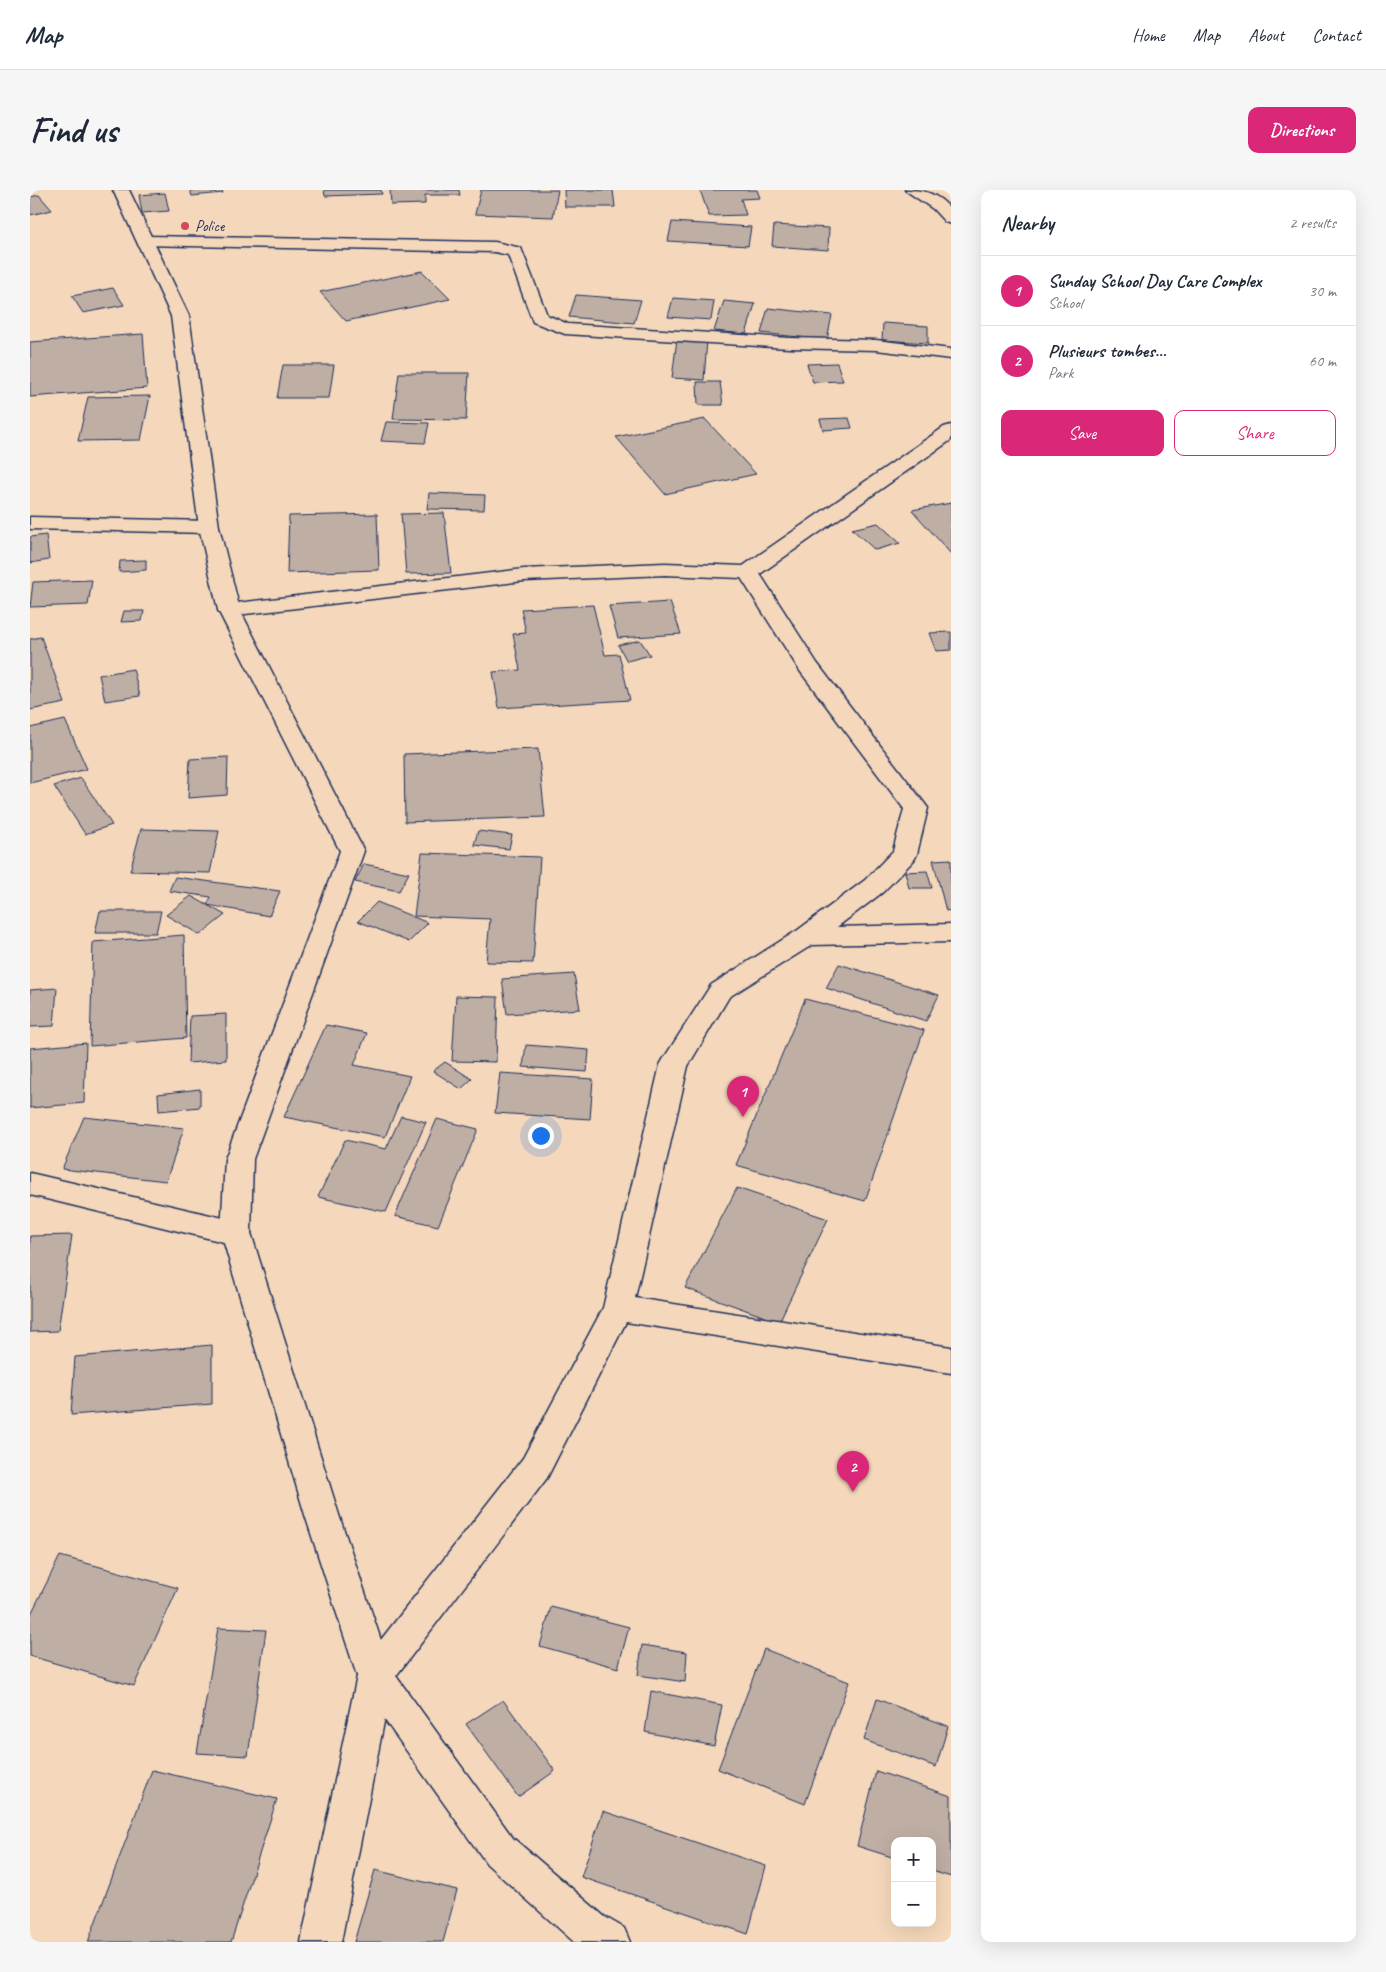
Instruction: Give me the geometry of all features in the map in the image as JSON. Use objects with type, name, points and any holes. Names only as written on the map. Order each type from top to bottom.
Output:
[{"type":"street","points":[[120,190],[146,241],[180,316],[209,527],[229,610],[352,851],[238,1159],[236,1234],[322,1515],[375,1676],[500,1851],[591,1930],[610,1942]]},
{"type":"street","points":[[913,190],[940,206],[951,219]]},
{"type":"street","points":[[940,206],[946,190]]},
{"type":"street","points":[[146,241],[495,247],[515,252],[538,318],[566,329],[790,343],[876,345],[951,354]]},
{"type":"street","points":[[229,610],[524,575],[665,569],[748,572],[951,431]]},
{"type":"street","points":[[30,523],[209,527]]},
{"type":"street","points":[[321,1942],[375,1676],[535,1468],[618,1308],[674,1065],[720,991],[807,936],[874,886],[905,854],[916,808],[808,666],[748,572]]},
{"type":"street","points":[[807,936],[951,933]]},
{"type":"street","points":[[30,1184],[236,1234]]},
{"type":"street","points":[[618,1308],[951,1360]]},
{"type":"building","points":[[190,190],[222,190],[223,193],[192,196]]},
{"type":"building","points":[[324,190],[381,190],[382,194],[325,196]]},
{"type":"building","points":[[390,190],[459,190],[460,195],[425,195],[425,204],[391,205]]},
{"type":"building","points":[[481,190],[558,190],[553,217],[475,214]]},
{"type":"building","points":[[564,190],[613,190],[615,207],[565,207]]},
{"type":"building","points":[[700,190],[757,190],[760,198],[741,199],[746,215],[709,216]]},
{"type":"building","points":[[165,193],[169,211],[142,213],[139,195]]},
{"type":"building","points":[[39,195],[52,210],[30,215],[30,197]]},
{"type":"building","points":[[672,222],[751,227],[748,246],[668,241]]},
{"type":"building","points":[[774,225],[829,228],[828,250],[772,246]]},
{"type":"building","points":[[422,271],[450,299],[346,321],[320,292]]},
{"type":"building","points":[[113,288],[124,305],[83,313],[72,296]]},
{"type":"building","points":[[576,295],[641,300],[634,323],[569,317]]},
{"type":"building","points":[[673,298],[714,301],[711,320],[668,317]]},
{"type":"building","points":[[724,301],[755,304],[746,334],[714,331]]},
{"type":"building","points":[[768,308],[832,315],[827,340],[761,333]]},
{"type":"building","points":[[883,323],[928,326],[928,343],[882,340]]},
{"type":"building","points":[[143,334],[147,388],[30,397],[30,342]]},
{"type":"building","points":[[677,339],[707,340],[704,380],[672,378]]},
{"type":"building","points":[[837,363],[843,381],[813,382],[807,364]]},
{"type":"building","points":[[283,365],[334,365],[329,398],[277,398]]},
{"type":"building","points":[[399,373],[469,373],[466,420],[393,419]]},
{"type":"building","points":[[697,382],[720,382],[723,405],[698,405]]},
{"type":"building","points":[[150,396],[141,440],[78,441],[88,397]]},
{"type":"building","points":[[849,418],[852,428],[823,430],[820,419]]},
{"type":"building","points":[[705,419],[756,474],[665,494],[616,437]]},
{"type":"building","points":[[386,422],[429,423],[425,443],[381,441]]},
{"type":"building","points":[[429,493],[485,495],[484,510],[427,509]]},
{"type":"building","points":[[951,503],[951,554],[912,510]]},
{"type":"building","points":[[444,513],[451,573],[406,574],[401,514]]},
{"type":"building","points":[[377,514],[379,570],[287,573],[289,516]]},
{"type":"building","points":[[878,523],[900,543],[875,550],[852,529]]},
{"type":"building","points":[[46,535],[49,560],[30,563],[30,537]]},
{"type":"building","points":[[146,560],[146,570],[119,572],[120,561]]},
{"type":"building","points":[[92,580],[88,605],[30,607],[33,582]]},
{"type":"building","points":[[670,602],[681,634],[618,638],[609,606]]},
{"type":"building","points":[[593,605],[605,655],[619,654],[630,700],[499,708],[493,672],[520,670],[513,634],[526,633],[521,609]]},
{"type":"building","points":[[124,611],[144,611],[142,621],[121,622]]},
{"type":"building","points":[[951,632],[951,650],[936,651],[929,633]]},
{"type":"building","points":[[41,637],[65,703],[30,710],[30,639]]},
{"type":"building","points":[[640,640],[650,655],[627,661],[618,645]]},
{"type":"building","points":[[133,669],[140,696],[105,701],[99,675]]},
{"type":"building","points":[[65,720],[87,769],[30,783],[30,728]]},
{"type":"building","points":[[538,749],[545,817],[405,822],[404,754]]},
{"type":"building","points":[[228,757],[227,795],[188,798],[190,759]]},
{"type":"building","points":[[81,778],[112,825],[85,834],[54,786]]},
{"type":"building","points":[[141,829],[219,831],[210,873],[130,871]]},
{"type":"building","points":[[478,831],[512,835],[509,849],[474,845]]},
{"type":"building","points":[[422,853],[540,857],[533,963],[486,962],[490,919],[414,916]]},
{"type":"building","points":[[951,859],[951,910],[946,911],[933,860]]},
{"type":"building","points":[[364,864],[409,873],[399,891],[355,882]]},
{"type":"building","points":[[927,871],[932,888],[909,888],[905,872]]},
{"type":"building","points":[[175,877],[280,891],[269,916],[207,905],[211,897],[169,891]]},
{"type":"building","points":[[191,896],[225,915],[200,935],[166,915]]},
{"type":"building","points":[[377,902],[428,923],[409,942],[358,921]]},
{"type":"building","points":[[100,911],[161,911],[156,933],[95,933]]},
{"type":"building","points":[[184,935],[186,1038],[90,1046],[93,942]]},
{"type":"building","points":[[839,964],[939,995],[926,1021],[826,988]]},
{"type":"building","points":[[574,974],[580,1009],[507,1014],[502,979]]},
{"type":"building","points":[[57,988],[54,1026],[30,1027],[30,990]]},
{"type":"building","points":[[456,996],[498,997],[496,1062],[452,1061]]},
{"type":"building","points":[[805,999],[924,1030],[865,1201],[736,1165]]},
{"type":"building","points":[[226,1014],[226,1060],[188,1063],[190,1016]]},
{"type":"building","points":[[326,1025],[367,1033],[354,1065],[410,1076],[385,1137],[284,1117]]},
{"type":"building","points":[[86,1043],[84,1103],[30,1108],[30,1048]]},
{"type":"building","points":[[526,1045],[589,1050],[587,1072],[523,1067]]},
{"type":"building","points":[[445,1062],[472,1079],[461,1089],[433,1071]]},
{"type":"building","points":[[500,1073],[593,1079],[590,1119],[495,1113]]},
{"type":"building","points":[[200,1089],[200,1107],[159,1111],[158,1094]]},
{"type":"building","points":[[401,1116],[426,1122],[386,1212],[318,1197],[345,1140],[386,1149]]},
{"type":"building","points":[[84,1117],[184,1128],[166,1181],[62,1169]]},
{"type":"building","points":[[437,1119],[478,1129],[438,1226],[395,1216]]},
{"type":"building","points":[[737,1188],[828,1219],[779,1322],[685,1288]]},
{"type":"building","points":[[72,1235],[58,1331],[30,1332],[30,1236]]},
{"type":"building","points":[[212,1345],[212,1404],[71,1415],[75,1357]]},
{"type":"building","points":[[60,1556],[178,1588],[134,1686],[30,1656],[30,1616]]},
{"type":"building","points":[[551,1607],[629,1627],[618,1668],[540,1646]]},
{"type":"building","points":[[218,1628],[266,1630],[248,1756],[197,1753]]},
{"type":"building","points":[[642,1645],[687,1652],[685,1682],[638,1675]]},
{"type":"building","points":[[764,1649],[849,1682],[805,1804],[718,1769]]},
{"type":"building","points":[[651,1691],[722,1705],[714,1746],[645,1732]]},
{"type":"building","points":[[877,1699],[948,1726],[936,1767],[864,1740]]},
{"type":"building","points":[[503,1700],[555,1771],[518,1797],[466,1724]]},
{"type":"building","points":[[152,1770],[277,1799],[231,1942],[88,1942]]},
{"type":"building","points":[[876,1771],[951,1796],[951,1877],[936,1872],[936,1837],[891,1837],[891,1857],[857,1846]]},
{"type":"building","points":[[603,1811],[766,1866],[748,1934],[581,1877]]},
{"type":"building","points":[[375,1870],[457,1890],[443,1942],[354,1942]]},
{"type":"place","name":"Police","points":[[185,226]]},
{"type":"place","name":"Sunday School Day Care Complex","points":[[743,1117]]},
{"type":"place","name":"Plusieurs tombes...","points":[[853,1492]]}]
